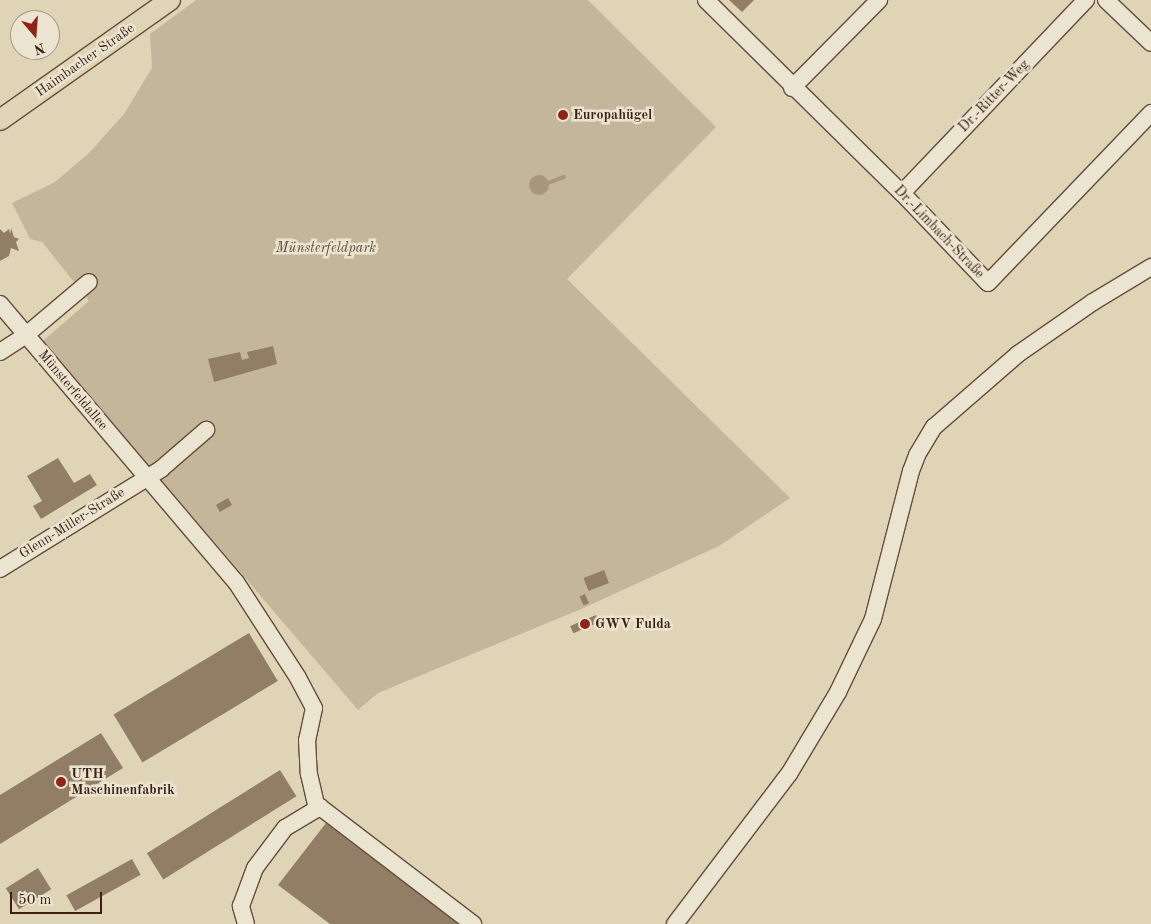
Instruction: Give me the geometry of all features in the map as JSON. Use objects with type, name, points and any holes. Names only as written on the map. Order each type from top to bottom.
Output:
[{"type":"main road","name":"Haimbacher Straße","points":[[0,120],[170,0]]},
{"type":"street","name":"Dr.-Limbach-Straße","points":[[706,0],[792,88],[902,193],[988,283],[1151,113]]},
{"type":"street","points":[[792,88],[879,0]]},
{"type":"street","name":"Dr.-Ritter-Weg","points":[[902,193],[1086,0]]},
{"type":"street","points":[[1106,0],[1151,43]]},
{"type":"street","points":[[675,924],[789,774],[838,692],[873,619],[911,471],[917,455],[934,427],[966,396],[1025,350],[1151,267]]},
{"type":"street","points":[[0,352],[26,334],[89,282]]},
{"type":"street","name":"Münsterfeldallee","points":[[0,304],[236,582],[314,708],[307,740],[308,774],[317,809]]},
{"type":"street","name":"Glenn-Miller-Straße","points":[[0,568],[161,468],[206,430]]},
{"type":"street","points":[[246,924],[241,906],[255,868],[285,828],[320,807],[473,924]]},
{"type":"green space","name":"Münsterfeldpark","points":[[196,0],[588,0],[716,127],[567,279],[790,498],[719,546],[579,610],[378,693],[358,710],[43,341],[89,301],[42,242],[30,239],[12,203],[55,182],[89,153],[124,114],[152,68],[150,34]]},
{"type":"shaded area","points":[[539,175],[546,178],[549,185],[546,192],[539,195],[532,192],[529,185],[532,178]]},
{"type":"building","points":[[729,0],[754,0],[742,12]]},
{"type":"building","points":[[11,228],[14,237],[19,239],[16,242],[19,251],[11,248],[9,256],[0,261],[0,229],[4,233],[9,229],[10,234]]},
{"type":"building","points":[[273,346],[277,364],[214,382],[208,359],[240,352],[242,360],[249,358],[247,352]]},
{"type":"building","points":[[58,458],[74,483],[90,474],[97,485],[41,519],[33,506],[42,501],[27,476]]},
{"type":"building","points":[[228,498],[232,505],[220,512],[216,505]]},
{"type":"building","points":[[604,570],[609,583],[588,591],[583,578]]},
{"type":"building","points":[[585,594],[589,603],[584,606],[580,596]]},
{"type":"building","name":"GWV Fulda","points":[[596,615],[599,622],[573,633],[570,626]]},
{"type":"building","points":[[249,633],[278,681],[142,762],[114,714]]},
{"type":"building","name":"UTH Maschinenfabrik","points":[[101,733],[123,768],[0,844],[0,795]]},
{"type":"building","points":[[280,770],[296,796],[163,879],[147,853]]},
{"type":"building","points":[[326,823],[460,924],[330,924],[278,885]]},
{"type":"building","points":[[132,859],[141,875],[75,911],[66,895]]},
{"type":"building","points":[[38,868],[51,889],[19,909],[6,888]]},
{"type":"waterway","points":[[548,183],[564,177]]},
{"type":"place","name":"Europahügel","points":[[563,115]]},
{"type":"place","name":"GWV Fulda","points":[[585,624]]},
{"type":"place","name":"UTH Maschinenfabrik","points":[[61,782]]}]
